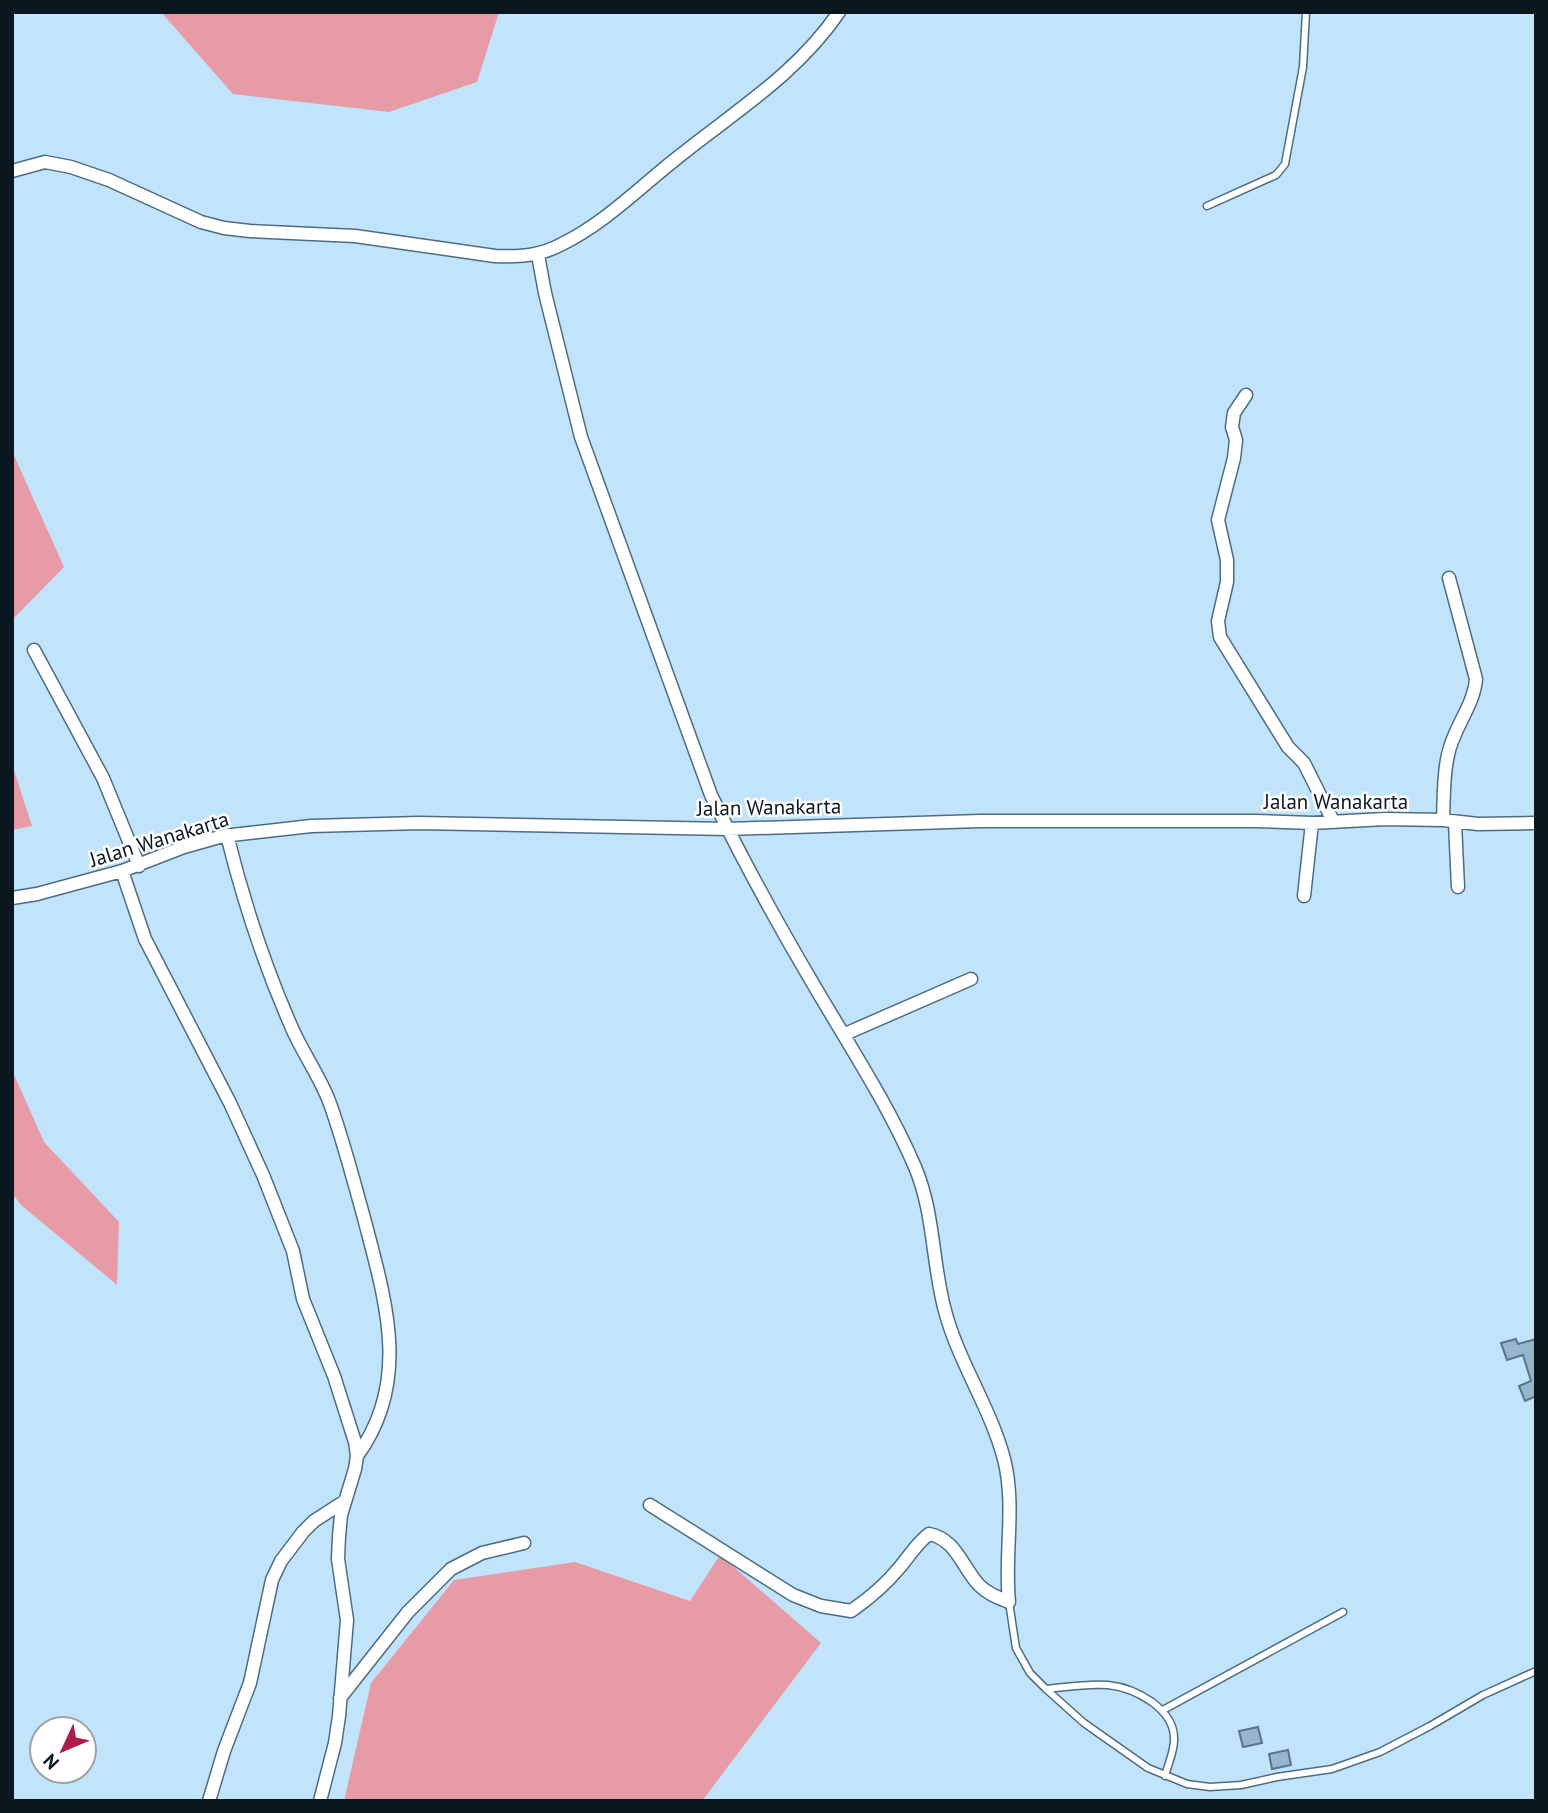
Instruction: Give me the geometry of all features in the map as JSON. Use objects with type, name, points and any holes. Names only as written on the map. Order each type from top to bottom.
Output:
[{"type":"street","points":[[12,171],[46,162],[71,167],[130,188],[201,222],[224,228],[355,236],[495,256],[538,255],[583,233],[755,99],[809,52],[839,12]]},
{"type":"street","points":[[538,255],[562,363],[590,467],[642,601],[711,795],[727,829],[812,981],[845,1034],[916,1168],[930,1216],[944,1307],[960,1356],[988,1414],[1004,1458],[1009,1485],[1009,1602],[989,1594],[977,1584],[951,1545],[939,1536],[929,1534],[873,1596],[851,1611],[821,1606],[793,1595],[650,1505]]},
{"type":"street","points":[[1246,395],[1234,413],[1231,427],[1236,440],[1234,458],[1218,520],[1227,561],[1227,582],[1218,621],[1220,637],[1288,747],[1304,764],[1333,821]]},
{"type":"street","points":[[1450,578],[1476,679],[1475,693],[1460,721],[1448,755],[1449,821],[1458,887]]},
{"type":"street","points":[[34,650],[103,778],[139,866]]},
{"type":"street","name":"Jalan Wanakarta","points":[[12,898],[122,871],[184,847],[227,835],[311,826],[419,823],[727,829],[993,821],[1536,823]]},
{"type":"street","points":[[1304,896],[1312,823]]},
{"type":"street","points":[[227,835],[256,935],[290,1025],[332,1111],[358,1194],[386,1304],[391,1360],[377,1424],[357,1457],[341,1515],[338,1559],[347,1620],[335,1742],[320,1801]]},
{"type":"street","points":[[122,871],[145,939],[230,1103],[276,1206],[292,1251],[303,1299],[334,1376],[355,1442],[357,1457]]},
{"type":"street","points":[[845,1034],[971,979]]},
{"type":"street","points":[[209,1801],[223,1751],[250,1683],[272,1580],[281,1561],[303,1532],[314,1521],[345,1501]]},
{"type":"street","points":[[339,1698],[408,1612],[451,1569],[482,1553],[524,1543]]},
{"type":"lane","points":[[1206,206],[1276,175],[1286,164],[1303,67],[1306,12]]},
{"type":"lane","points":[[1009,1602],[1016,1648],[1030,1674],[1116,1746],[1165,1776],[1187,1784],[1210,1787],[1241,1785],[1332,1769],[1380,1752],[1483,1695],[1536,1671]]},
{"type":"lane","points":[[1163,1710],[1343,1612]]},
{"type":"lane","points":[[1046,1689],[1092,1683],[1116,1685],[1138,1693],[1163,1710],[1171,1724],[1175,1740],[1165,1776]]},
{"type":"shaded area","points":[[161,12],[499,12],[477,82],[389,112],[233,94]]},
{"type":"shaded area","points":[[12,451],[64,567],[12,620]]},
{"type":"shaded area","points":[[12,764],[32,826],[12,830]]},
{"type":"shaded area","points":[[12,1070],[44,1142],[119,1222],[117,1285],[21,1205],[12,1193]]},
{"type":"shaded area","points":[[720,1555],[821,1643],[702,1801],[344,1801],[371,1683],[454,1580],[575,1562],[690,1601]]},
{"type":"building","points":[[1516,1339],[1518,1344],[1536,1339],[1536,1396],[1525,1401],[1519,1386],[1531,1381],[1523,1355],[1507,1360],[1501,1343]]},
{"type":"building","points":[[1258,1727],[1262,1743],[1243,1747],[1239,1731]]},
{"type":"building","points":[[1288,1750],[1291,1765],[1272,1769],[1269,1754]]}]
